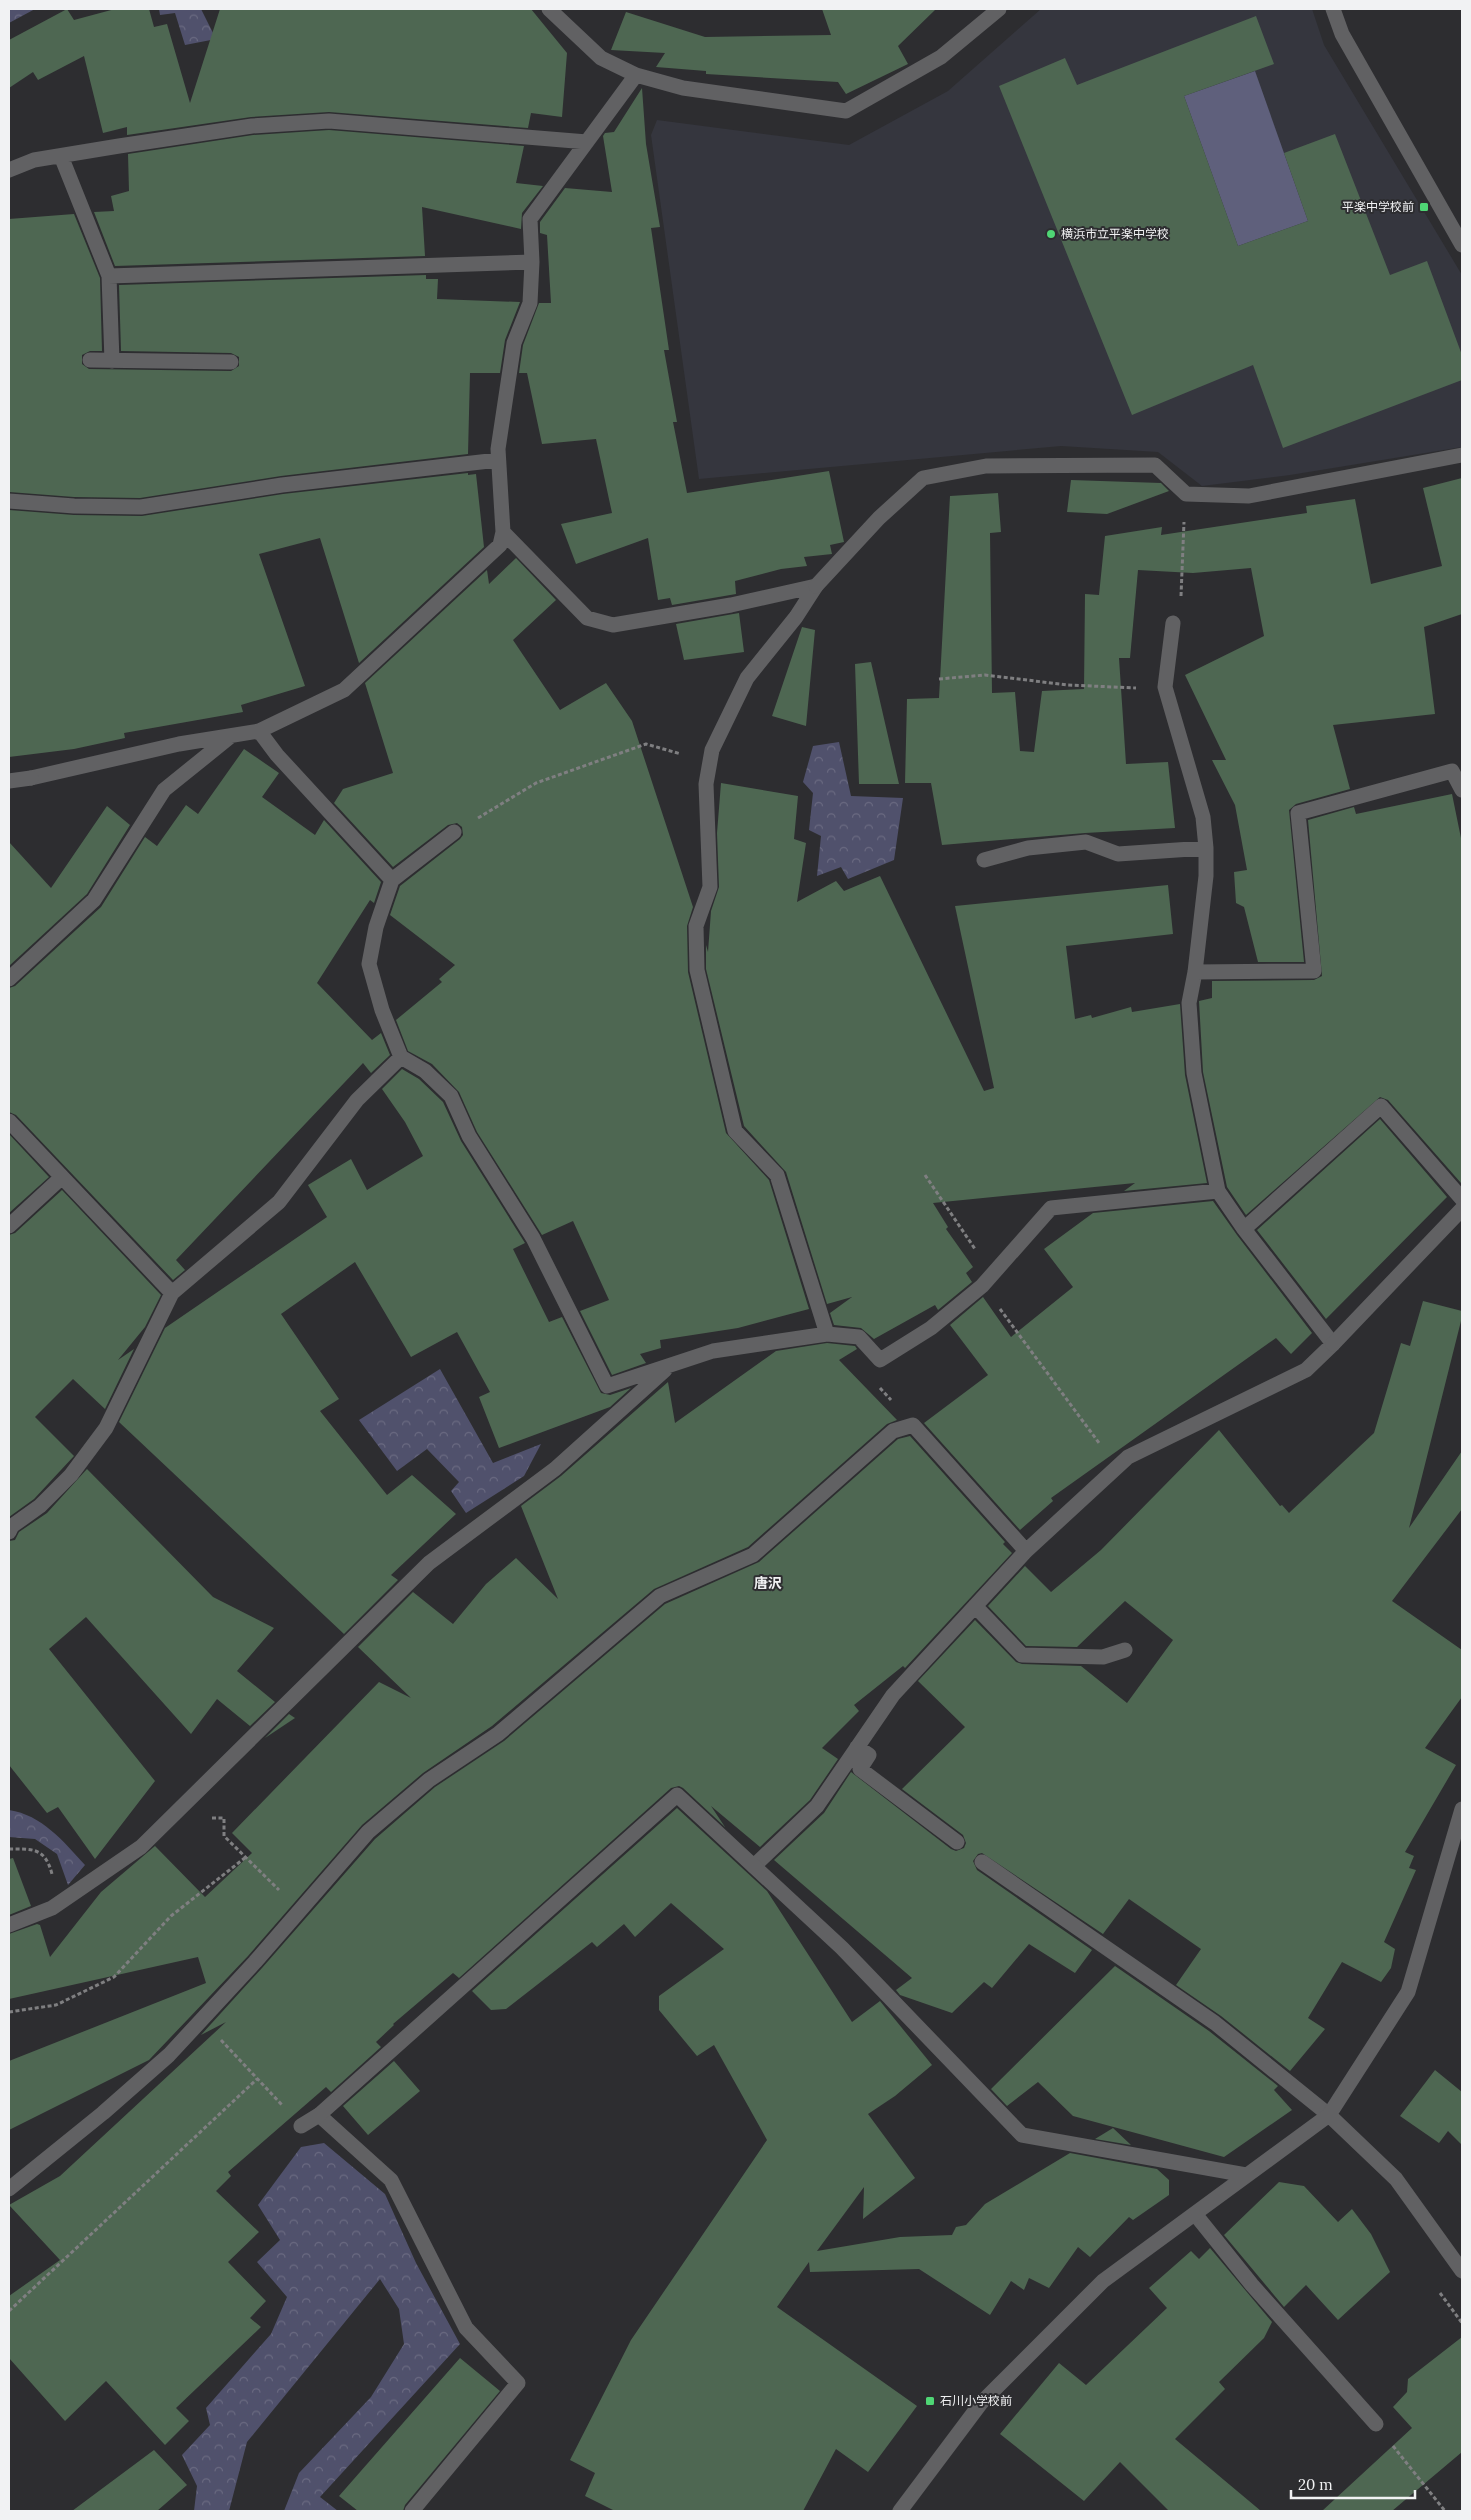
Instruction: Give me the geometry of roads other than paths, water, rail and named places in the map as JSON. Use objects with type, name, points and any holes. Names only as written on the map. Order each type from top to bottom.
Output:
[{"type":"street","points":[[549,9],[568,30],[601,58],[636,75],[683,88],[846,111],[941,57],[999,9]]},
{"type":"street","points":[[1333,9],[1342,34],[1462,245]]},
{"type":"street","points":[[9,781],[31,778],[179,744],[259,731],[344,690],[500,545],[503,532],[498,448],[514,342],[530,303],[532,262],[530,219],[636,75]]},
{"type":"street","points":[[9,170],[34,160],[252,126],[329,121],[587,142]]},
{"type":"street","points":[[61,156],[109,276],[112,361]]},
{"type":"street","points":[[109,276],[532,262]]},
{"type":"street","points":[[90,360],[231,362]]},
{"type":"street","points":[[827,1334],[777,1175],[735,1131],[697,970],[696,926],[710,887],[706,784],[712,750],[747,678],[796,618],[816,586],[880,518],[923,478],[986,466],[1155,464],[1186,494],[1249,496],[1462,455]]},
{"type":"street","points":[[9,500],[74,506],[141,508],[282,485],[498,460]]},
{"type":"street","points":[[503,532],[587,618],[613,625],[731,605],[816,586]]},
{"type":"street","points":[[1173,623],[1165,687],[1203,817],[1206,848],[1206,876],[1195,972],[1189,1003],[1194,1073],[1218,1192],[1244,1229],[1333,1344]]},
{"type":"street","points":[[259,731],[277,755],[392,880]]},
{"type":"street","points":[[9,979],[94,900],[164,790],[232,736]]},
{"type":"street","points":[[1195,972],[1314,971],[1298,813],[1452,772],[1462,790]]},
{"type":"street","points":[[454,832],[392,880],[376,927],[368,964],[382,1010],[401,1057],[426,1071],[451,1096],[469,1136],[533,1238],[607,1386],[712,1351],[827,1334],[859,1337],[880,1360],[931,1328],[982,1286],[1051,1208],[1218,1192]]},
{"type":"street","points":[[984,860],[1028,848],[1086,842],[1118,854],[1206,848]]},
{"type":"street","points":[[9,1532],[12,1526],[40,1506],[71,1475],[106,1428],[172,1293],[279,1202],[357,1100],[401,1057]]},
{"type":"street","points":[[1244,1229],[1382,1106],[1462,1199]]},
{"type":"street","points":[[9,1121],[172,1293]]},
{"type":"street","points":[[9,1226],[62,1177]]},
{"type":"street","points":[[754,1866],[817,1806],[893,1695],[1026,1551],[1128,1457],[1306,1370],[1462,1209]]},
{"type":"street","points":[[9,1925],[60,1903],[142,1847],[429,1563],[555,1469],[670,1365]]},
{"type":"street","points":[[9,2188],[104,2112],[169,2055],[368,1832],[429,1780],[498,1734],[660,1596],[753,1555],[894,1431],[913,1425],[1026,1551]]},
{"type":"street","points":[[975,1606],[1022,1655],[1103,1657],[1125,1650]]},
{"type":"street","points":[[857,1747],[869,1756],[860,1769],[957,1842]]},
{"type":"street","points":[[301,2126],[319,2115],[677,1795],[842,1948],[1022,2135],[1246,2175]]},
{"type":"street","points":[[900,2511],[964,2425],[1027,2356],[1103,2281],[1329,2115],[1408,1992],[1462,1809]]},
{"type":"street","points":[[982,1862],[1215,2022],[1329,2115],[1396,2179],[1462,2271]]},
{"type":"street","points":[[319,2115],[391,2180],[466,2328],[518,2384],[412,2511]]},
{"type":"street","points":[[1195,2214],[1252,2284],[1376,2424]]},
{"type":"place","name":"平楽中学校前","points":[[1424,207]]},
{"type":"place","name":"横浜市立平楽中学校","points":[[1051,234]]},
{"type":"place","name":"石川小学校前","points":[[930,2401]]},
{"type":"district","name":"唐沢","points":[[768,1583]]}]
